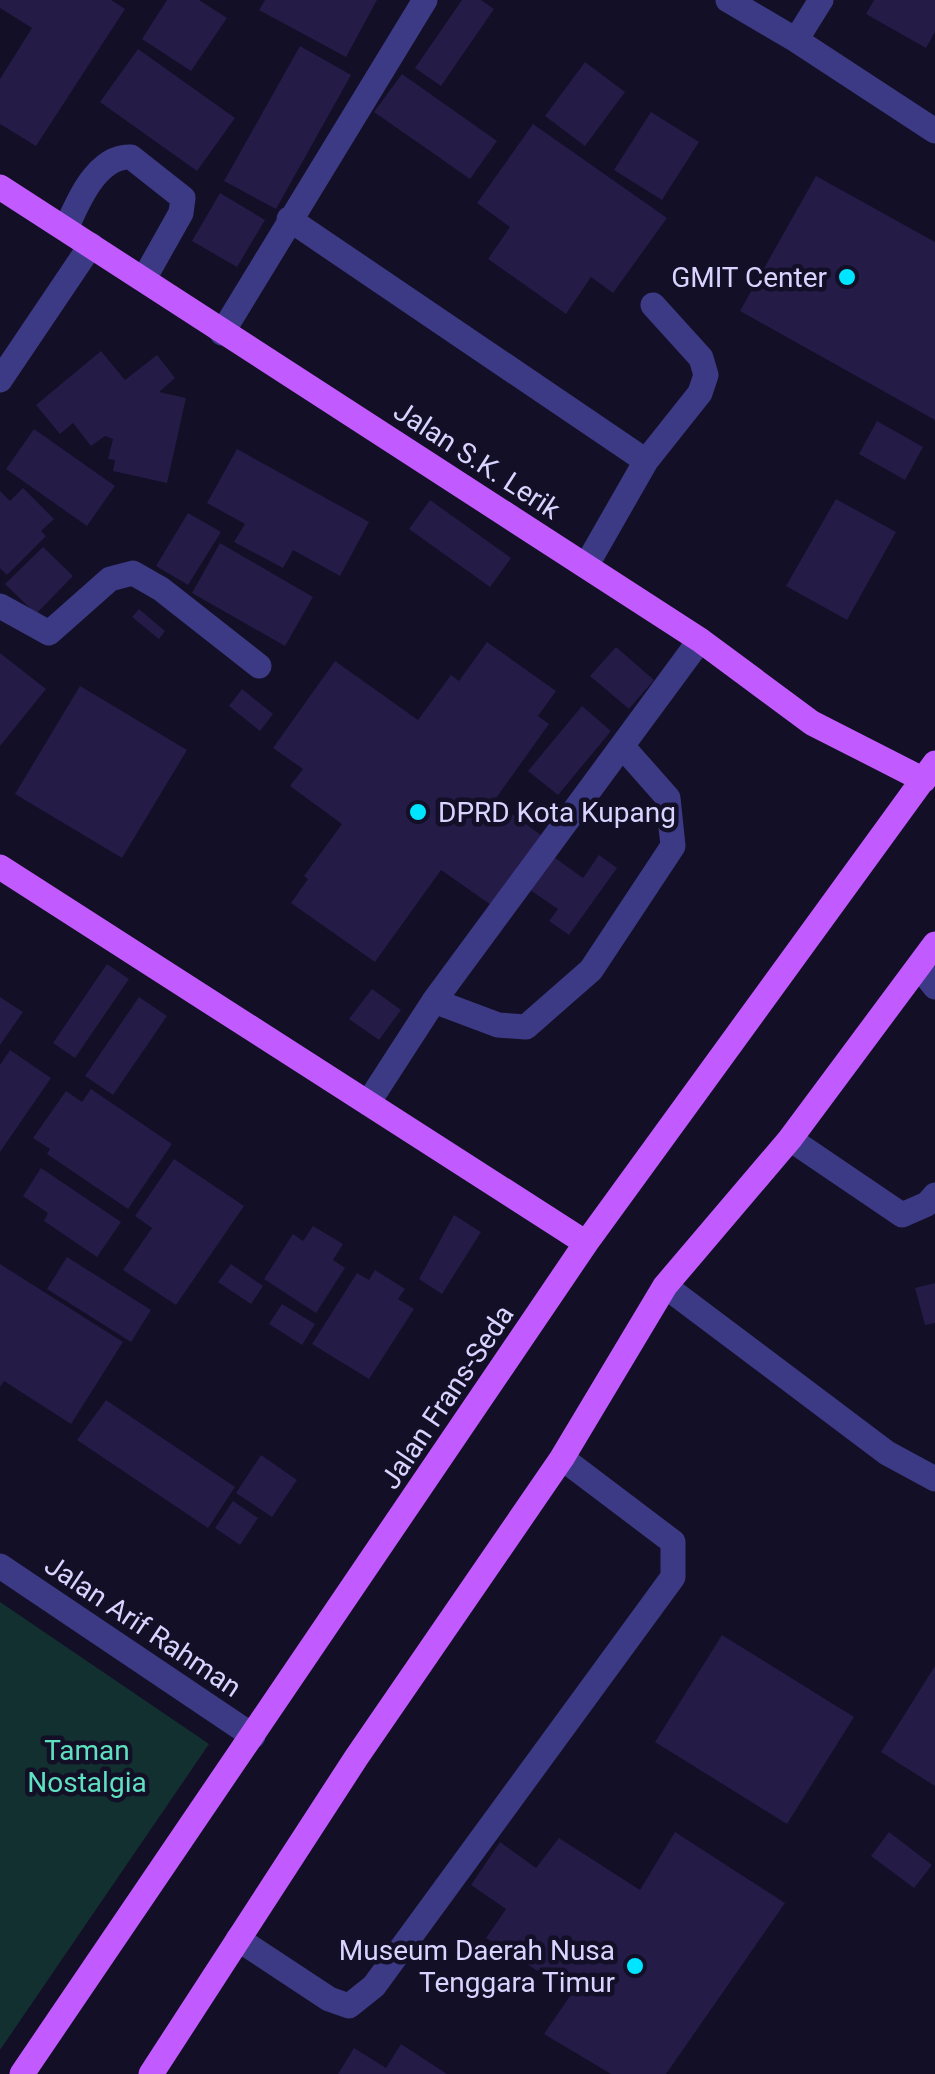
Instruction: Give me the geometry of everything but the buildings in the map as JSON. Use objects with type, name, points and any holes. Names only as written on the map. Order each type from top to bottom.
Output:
[{"type":"main road","name":"Jalan S.K. Lerik","points":[[0,187],[145,277],[222,333],[700,640],[812,723],[929,771]]},
{"type":"main road","name":"Jalan Frans-Seda","points":[[22,2074],[586,1244],[929,771]]},
{"type":"main road","points":[[0,868],[586,1244]]},
{"type":"main road","points":[[150,2074],[562,1458],[665,1286],[927,977],[935,944]]},
{"type":"street","points":[[222,333],[425,0]]},
{"type":"street","points":[[728,0],[935,131]]},
{"type":"street","points":[[796,40],[822,0]]},
{"type":"street","points":[[66,229],[83,192],[98,175],[114,160],[131,157],[182,198],[181,213],[145,277]]},
{"type":"street","points":[[289,219],[646,461]]},
{"type":"street","points":[[0,380],[91,245]]},
{"type":"street","points":[[586,566],[646,461],[700,393],[706,374],[701,358],[653,306]]},
{"type":"street","points":[[0,606],[49,633],[110,580],[134,573],[161,589],[259,666]]},
{"type":"street","points":[[368,1103],[434,1001],[700,640]]},
{"type":"street","points":[[434,1001],[498,1025],[526,1027],[591,970],[673,846],[668,798],[622,746]]},
{"type":"street","points":[[790,1138],[902,1215],[935,1196]]},
{"type":"street","points":[[665,1286],[887,1453],[935,1478]]},
{"type":"street","points":[[238,1939],[329,1999],[348,2006],[374,1986],[672,1577],[673,1542],[562,1458]]},
{"type":"street","name":"Jalan Arif Rahman","points":[[0,1566],[253,1736]]},
{"type":"green space","name":"Taman Nostalgia","points":[[0,1602],[209,1744],[0,2050]]},
{"type":"place","name":"GMIT Center","points":[[847,277]]},
{"type":"place","name":"DPRD Kota Kupang","points":[[418,812]]},
{"type":"place","name":"Museum Daerah Nusa Tenggara Timur","points":[[635,1966]]}]
